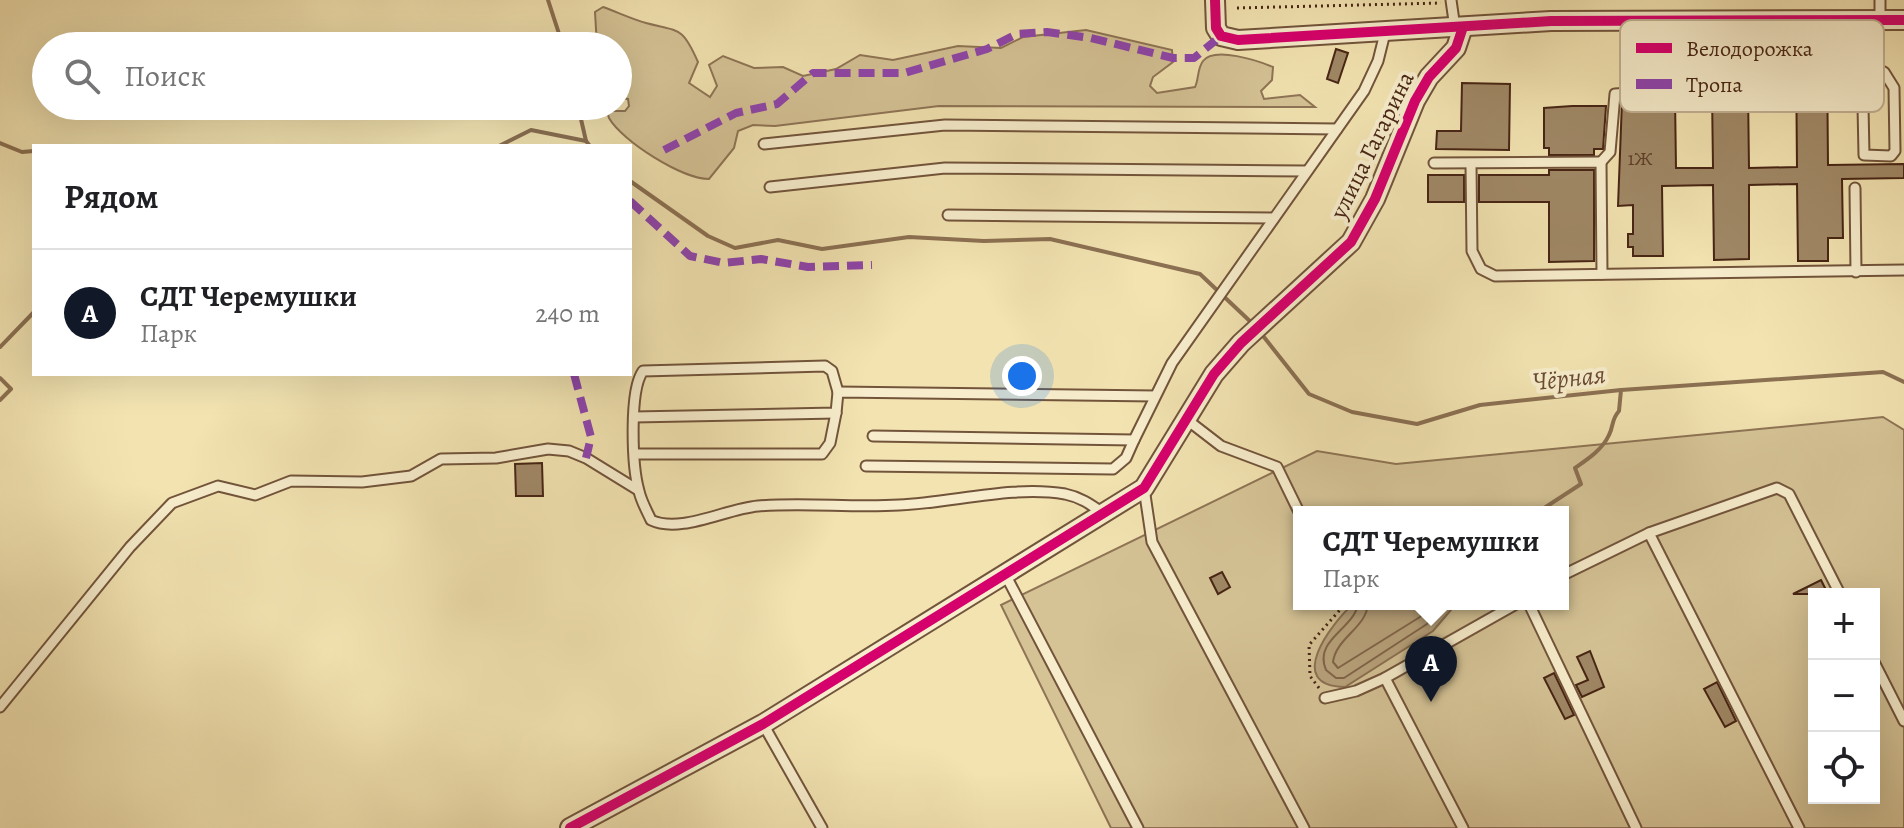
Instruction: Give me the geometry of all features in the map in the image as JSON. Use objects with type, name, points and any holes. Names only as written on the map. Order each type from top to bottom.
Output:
[{"type":"street","points":[[1215,0],[1216,28],[1229,40],[1551,21],[1620,21]]},
{"type":"street","points":[[1857,20],[1904,20]]},
{"type":"street","name":"улица Гагарина","points":[[1144,488],[1214,374],[1241,343],[1351,242],[1375,199],[1415,101],[1429,77],[1456,48],[1459,28]]},
{"type":"street","points":[[570,828],[763,724],[1144,488]]},
{"type":"lane","points":[[1880,0],[1880,20]]},
{"type":"lane","points":[[1452,1],[1459,28]]},
{"type":"lane","points":[[866,466],[1113,469],[1126,458],[1172,363],[1364,91],[1378,61],[1385,33]]},
{"type":"lane","points":[[1863,112],[1864,155],[1891,156],[1895,151],[1894,88],[1884,72]]},
{"type":"lane","points":[[1602,274],[1601,162],[1610,152],[1615,94],[1620,94]]},
{"type":"lane","points":[[764,144],[945,125],[1337,129]]},
{"type":"lane","points":[[1434,163],[1601,162]]},
{"type":"lane","points":[[1471,165],[1472,251],[1481,269],[1495,276],[1904,270]]},
{"type":"lane","points":[[770,187],[945,168],[1307,171]]},
{"type":"lane","points":[[1855,188],[1856,272]]},
{"type":"lane","points":[[948,215],[1274,218]]},
{"type":"lane","points":[[636,454],[822,454],[830,443],[838,392],[832,371],[825,366],[643,371],[638,378],[634,417],[636,454],[638,490],[651,520],[674,527],[710,514],[756,506],[898,506],[1061,493],[1086,501],[1103,513]]},
{"type":"lane","points":[[838,392],[1155,396]]},
{"type":"lane","points":[[634,417],[836,413]]},
{"type":"lane","points":[[1186,419],[1221,446],[1277,467],[1296,506]]},
{"type":"lane","points":[[873,436],[1134,440]]},
{"type":"lane","points":[[0,707],[130,547],[172,503],[218,486],[255,495],[291,481],[362,482],[399,478],[424,472],[441,459],[496,458],[548,449],[569,451],[586,458],[638,490]]},
{"type":"lane","points":[[1144,488],[1152,542],[1304,828]]},
{"type":"lane","points":[[1569,572],[1649,533],[1777,488],[1789,494],[1837,588]]},
{"type":"lane","points":[[1649,533],[1799,828]]},
{"type":"lane","points":[[1005,574],[1138,828]]},
{"type":"lane","points":[[1325,698],[1356,691],[1385,678],[1505,610]]},
{"type":"lane","points":[[1532,610],[1636,828]]},
{"type":"lane","points":[[1880,674],[1904,721]]},
{"type":"lane","points":[[1385,678],[1463,828]]},
{"type":"lane","points":[[763,724],[822,828]]},
{"type":"path","points":[[1237,8],[1452,1]]},
{"type":"path","points":[[1325,698],[1310,676],[1309,645],[1340,610]]},
{"type":"shaded area","points":[[603,7],[679,32],[698,62],[689,83],[710,97],[717,86],[709,65],[723,56],[754,68],[783,67],[803,76],[836,69],[860,55],[893,60],[958,46],[1001,48],[1023,37],[1086,30],[1172,50],[1173,62],[1153,77],[1150,86],[1157,93],[1195,87],[1203,61],[1226,55],[1273,67],[1272,80],[1261,91],[1264,99],[1300,95],[1315,107],[939,106],[775,126],[753,125],[738,131],[734,148],[709,179],[669,166],[626,137],[611,120],[632,120],[632,32],[596,32],[595,12]]},
{"type":"shaded area","points":[[1883,417],[1904,430],[1904,828],[1111,828],[1001,605],[1317,451],[1396,464]]},
{"type":"water","points":[[1348,610],[1451,610],[1433,631],[1345,687],[1327,684],[1317,676],[1315,665],[1318,652],[1334,625]]},
{"type":"building","points":[[1336,49],[1348,53],[1338,83],[1327,79]]},
{"type":"building","points":[[1462,83],[1510,84],[1509,150],[1436,149],[1437,131],[1461,131]]},
{"type":"building","points":[[1606,106],[1603,149],[1594,149],[1594,155],[1549,155],[1549,148],[1544,148],[1544,108]]},
{"type":"building","points":[[1622,112],[1675,112],[1676,168],[1713,168],[1712,112],[1748,112],[1749,168],[1797,167],[1797,112],[1828,112],[1828,165],[1904,164],[1904,178],[1842,179],[1843,238],[1828,238],[1828,261],[1798,261],[1797,184],[1749,185],[1749,259],[1714,260],[1713,185],[1662,186],[1663,256],[1633,256],[1633,247],[1628,247],[1628,234],[1633,234],[1633,205],[1618,206]]},
{"type":"building","points":[[1549,170],[1594,170],[1594,261],[1549,262],[1549,202],[1479,202],[1479,175],[1549,175]]},
{"type":"building","points":[[1428,175],[1464,175],[1464,202],[1428,202]]},
{"type":"building","points":[[542,463],[543,496],[516,496],[515,464]]},
{"type":"building","points":[[1222,572],[1230,587],[1218,594],[1210,578]]},
{"type":"building","points":[[1821,580],[1825,588],[1808,588],[1808,594],[1793,594]]},
{"type":"building","points":[[1590,651],[1604,687],[1582,697],[1576,685],[1588,680],[1577,657]]},
{"type":"building","points":[[1554,673],[1574,715],[1565,719],[1544,678]]},
{"type":"building","points":[[1717,682],[1736,721],[1725,727],[1704,689]]},
{"type":"waterway","points":[[548,0],[558,32]]},
{"type":"waterway","points":[[581,120],[586,141]]},
{"type":"waterway","points":[[503,144],[531,130],[588,144]]},
{"type":"waterway","points":[[0,143],[22,152],[32,151]]},
{"type":"waterway","points":[[632,182],[708,236],[735,248],[778,240],[822,249],[909,237],[984,241],[1050,239],[1200,274],[1254,325]]},
{"type":"waterway","points":[[0,347],[32,314]]},
{"type":"waterway","name":"Чёрная","points":[[1260,332],[1309,394],[1352,412],[1417,424],[1480,405],[1621,390],[1883,372],[1904,382]]},
{"type":"waterway","points":[[0,378],[11,389],[0,400]]},
{"type":"waterway","points":[[1547,506],[1581,484],[1575,468],[1606,440],[1619,411],[1621,390]]},
{"type":"marked path","points":[[664,150],[736,113],[777,104],[813,73],[904,73],[987,49],[1017,34],[1047,32],[1091,38],[1173,58],[1194,58],[1221,36]]},
{"type":"marked path","points":[[632,203],[690,256],[724,263],[761,259],[808,267],[872,265]]},
{"type":"marked path","points":[[575,376],[591,437],[586,458]]},
{"type":"cycle path","points":[[1215,0],[1216,28],[1221,36],[1238,40],[1551,21],[1620,21]]},
{"type":"cycle path","points":[[1884,20],[1904,20]]},
{"type":"cycle path","points":[[570,828],[763,724],[1144,488],[1214,374],[1241,343],[1351,242],[1375,199],[1415,101],[1429,77],[1456,48],[1463,27]]},
{"type":"place","name":"СДТ Черемушки","points":[[1431,702]]}]
